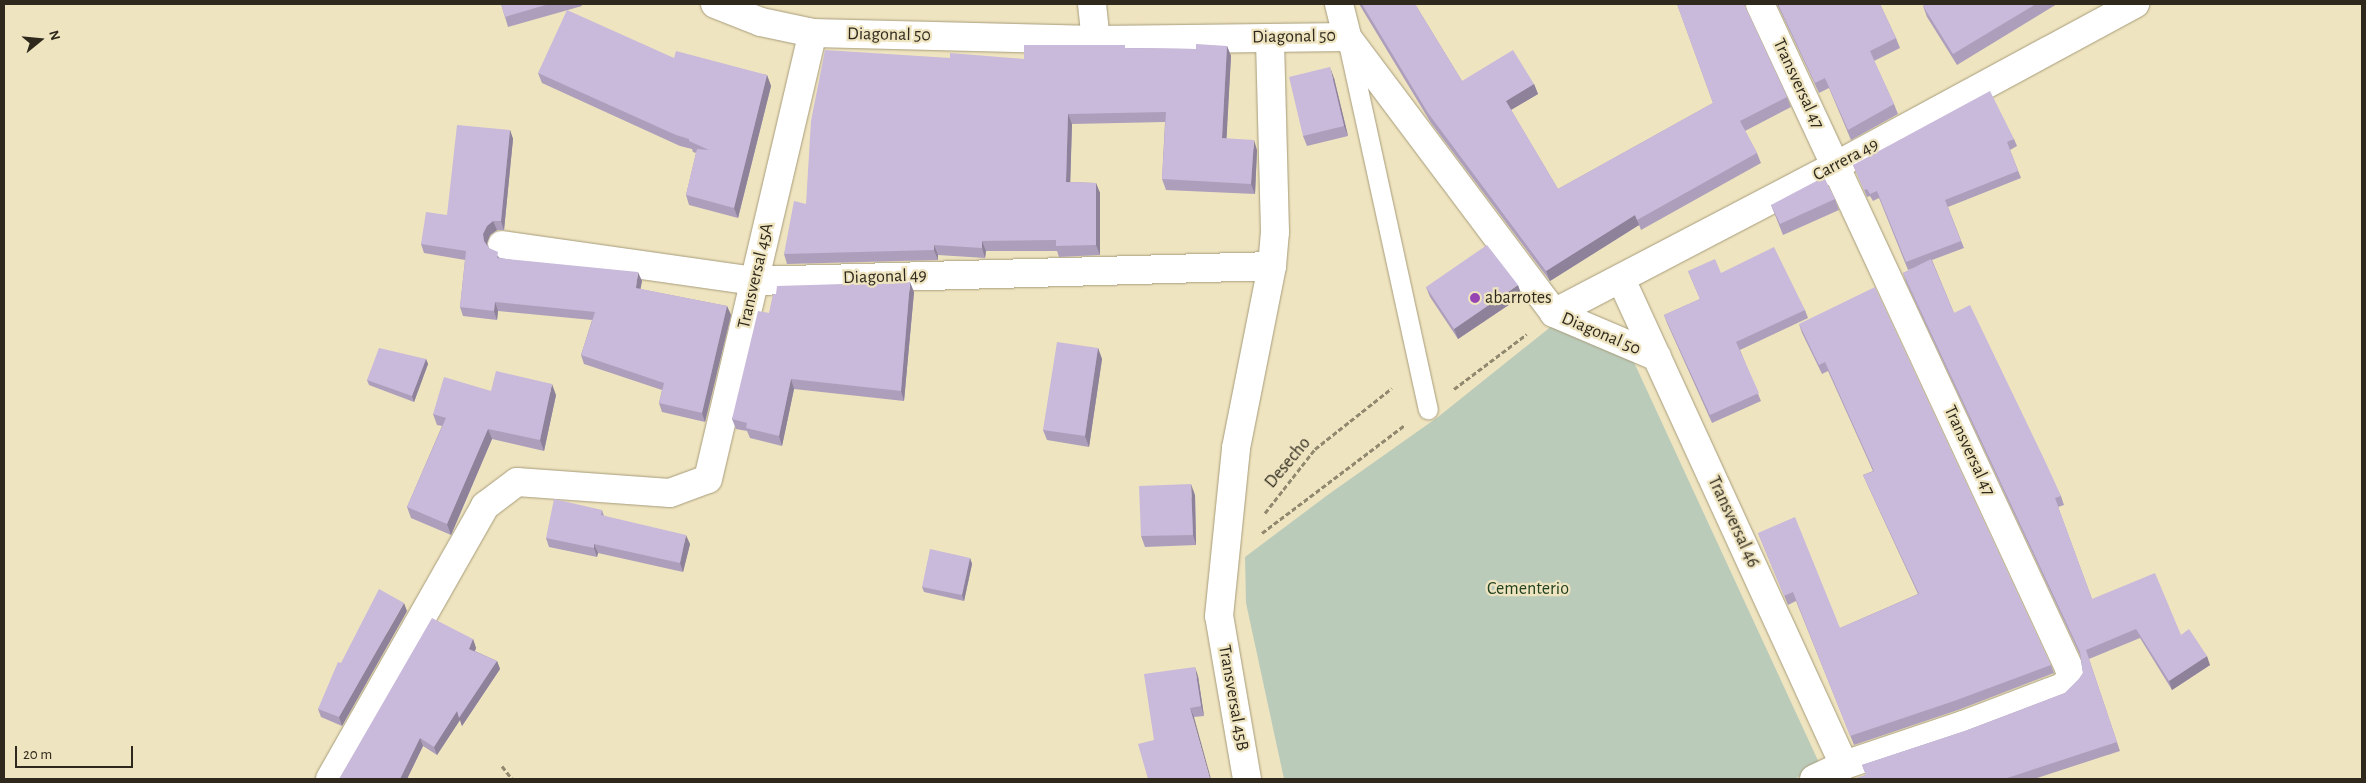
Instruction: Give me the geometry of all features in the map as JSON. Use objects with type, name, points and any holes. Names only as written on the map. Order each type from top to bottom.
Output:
[{"type":"street","name":"Diagonal 50","points":[[715,4],[761,22],[813,33],[1096,40],[1346,37],[1554,314],[1657,358]]},
{"type":"street","points":[[1092,4],[1096,40]]},
{"type":"street","points":[[1340,4],[1346,37]]},
{"type":"street","name":"Transversal 47","points":[[1760,4],[1837,165],[2069,668],[2071,678],[2063,687],[1844,765]]},
{"type":"street","name":"Carrera 49","points":[[1554,314],[1837,165],[2135,4]]},
{"type":"street","name":"Transversal 45A","points":[[330,779],[485,506],[517,482],[670,494],[708,479],[813,33]]},
{"type":"street","name":"Transversal 45B","points":[[1247,779],[1219,616],[1236,448],[1272,266],[1276,232],[1270,38]]},
{"type":"street","name":"Diagonal 49","points":[[502,245],[755,281],[1272,266]]},
{"type":"street","name":"Transversal 46","points":[[1621,279],[1844,765]]},
{"type":"street","points":[[1814,779],[1844,765]]},
{"type":"lane","points":[[1346,37],[1428,409]]},
{"type":"path","points":[[1225,550],[1428,409],[1554,314]]},
{"type":"path","name":"Desecho","points":[[1225,550],[1258,521],[1314,449],[1419,370]]},
{"type":"path","points":[[502,766],[512,779]]},
{"type":"green space","name":"Cementerio","points":[[1553,325],[1632,358],[1821,767],[1794,779],[1284,779],[1246,603],[1245,557],[1329,494],[1438,417]]},
{"type":"building","points":[[501,4],[549,4],[505,17]]},
{"type":"building","points":[[1362,4],[1415,4],[1462,81],[1513,50],[1534,84],[1506,101],[1558,189],[1713,103],[1677,4],[1744,4],[1787,97],[1740,121],[1757,153],[1637,220],[1635,215],[1546,271],[1428,113]]},
{"type":"building","points":[[1778,4],[1880,4],[1896,38],[1870,51],[1894,104],[1848,130],[1825,78],[1815,83]]},
{"type":"building","points":[[1927,4],[2036,4],[1953,54],[1923,6]]},
{"type":"building","points":[[567,10],[674,58],[676,51],[767,75],[734,208],[686,195],[697,149],[709,150],[689,141],[689,139],[676,135],[538,73]]},
{"type":"building","points":[[1196,44],[1227,46],[1222,138],[1254,140],[1251,184],[1162,179],[1166,112],[1068,114],[1066,182],[1096,183],[1096,245],[1056,246],[1056,240],[982,241],[982,248],[934,245],[934,250],[784,254],[794,201],[806,204],[811,121],[825,50],[950,58],[950,53],[1024,59],[1024,45],[1125,45],[1125,48],[1196,49]]},
{"type":"building","points":[[1330,67],[1344,126],[1303,136],[1289,77]]},
{"type":"building","points":[[1990,91],[2014,139],[2007,142],[2018,171],[1945,200],[1961,241],[1906,262],[1877,191],[1870,194],[1867,189],[1864,190],[1853,165]]},
{"type":"building","points":[[457,125],[510,130],[501,221],[493,221],[487,226],[483,234],[484,241],[489,248],[498,252],[497,258],[638,272],[636,288],[727,306],[702,413],[659,403],[664,383],[581,355],[595,312],[495,302],[494,311],[460,307],[466,251],[421,244],[426,212],[447,215]]},
{"type":"building","points":[[1824,177],[1835,199],[1780,224],[1771,205]]},
{"type":"building","points":[[1487,245],[1518,285],[1454,329],[1426,287]]},
{"type":"building","points":[[1774,247],[1805,310],[1736,342],[1759,393],[1710,415],[1664,315],[1700,299],[1688,271],[1715,259],[1721,273]]},
{"type":"building","points":[[1931,259],[1954,313],[1970,305],[2045,461],[2061,496],[2055,498],[2092,599],[2155,573],[2181,635],[2189,629],[2207,656],[2169,681],[2136,629],[2086,650],[2117,742],[2004,779],[1854,779],[1866,775],[1862,765],[1965,731],[2065,693],[2083,673],[2080,652],[1903,273]]},
{"type":"building","points":[[910,282],[901,391],[791,379],[779,436],[746,428],[747,423],[732,419],[758,311],[769,313],[773,294],[776,294],[777,286]]},
{"type":"building","points":[[1875,287],[2051,665],[1954,701],[1850,736],[1793,592],[1784,596],[1758,533],[1795,517],[1840,628],[1919,594],[1863,475],[1874,471],[1825,362],[1819,365],[1799,324]]},
{"type":"building","points":[[1057,342],[1098,348],[1085,436],[1043,430]]},
{"type":"building","points":[[379,348],[426,359],[412,396],[367,380]]},
{"type":"building","points":[[496,371],[552,384],[540,440],[488,429],[447,524],[407,507],[446,418],[433,414],[444,377],[491,391]]},
{"type":"building","points":[[1191,484],[1193,535],[1141,536],[1139,486]]},
{"type":"building","points":[[554,499],[602,510],[601,515],[686,535],[680,563],[594,544],[594,548],[546,538]]},
{"type":"building","points":[[930,549],[970,558],[962,595],[922,587]]},
{"type":"building","points":[[379,589],[404,603],[339,717],[318,709],[338,662],[341,663]]},
{"type":"building","points":[[432,618],[473,639],[469,649],[497,661],[459,718],[457,711],[434,747],[420,738],[400,779],[339,779]]},
{"type":"building","points":[[1195,667],[1201,706],[1190,708],[1210,779],[1148,779],[1138,744],[1154,740],[1144,674]]},
{"type":"place","name":"abarrotes","points":[[1475,298]]}]
